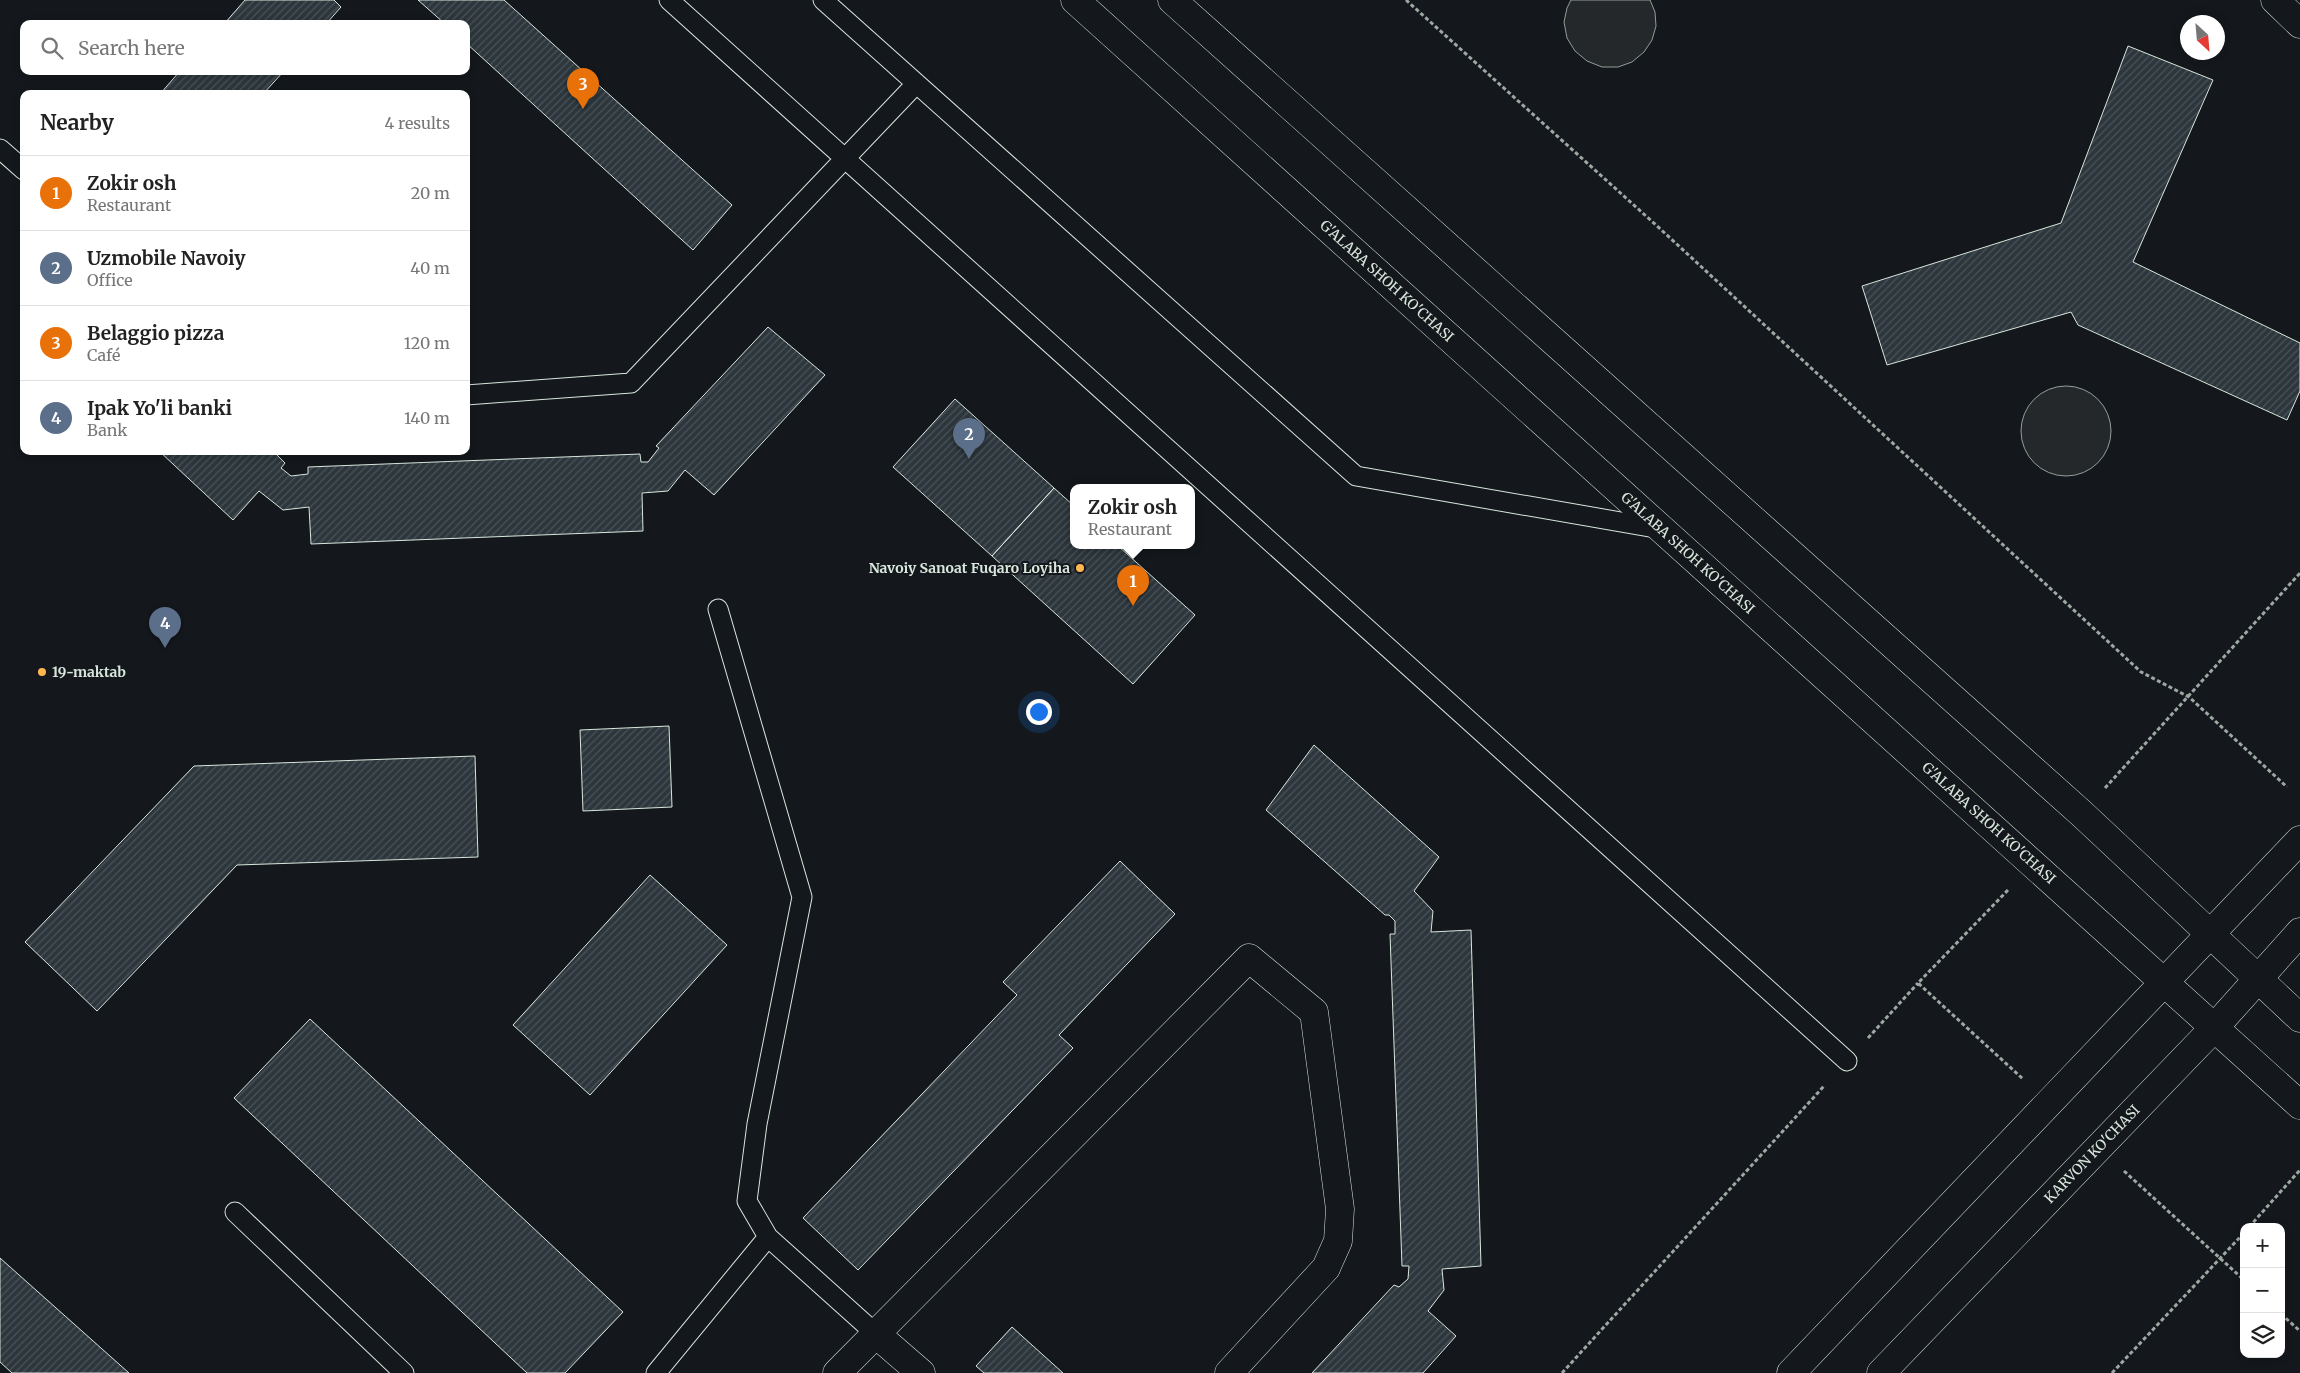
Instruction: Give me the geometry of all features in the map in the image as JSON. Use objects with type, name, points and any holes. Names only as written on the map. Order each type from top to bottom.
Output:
[{"type":"main road","name":"G'ALABA SHOH KO'CHASI","points":[[1076,0],[2300,1105]]},
{"type":"main road","points":[[1172,0],[2081,813],[2300,1018]]},
{"type":"main road","points":[[2275,0],[2300,24]]},
{"type":"main road","points":[[1791,1373],[2212,935],[2300,840]]},
{"type":"main road","name":"KARVON KO'CHASI","points":[[1881,1373],[2214,1028],[2300,932]]},
{"type":"main road","points":[[837,1373],[1249,958],[1314,1012],[1340,1209],[1338,1241],[1326,1268],[1229,1373]]},
{"type":"main road","points":[[876,1334],[921,1373]]},
{"type":"lane","points":[[669,0],[1847,1061]]},
{"type":"lane","points":[[823,0],[1356,476],[1662,530]]},
{"type":"lane","points":[[470,395],[631,383],[916,84]]},
{"type":"lane","points":[[0,150],[20,167]]},
{"type":"lane","points":[[718,609],[802,897],[757,1124],[747,1201],[768,1237],[876,1334]]},
{"type":"lane","points":[[235,1212],[404,1373]]},
{"type":"lane","points":[[656,1373],[768,1237]]},
{"type":"path","points":[[1406,0],[1656,225],[2142,672],[2189,697],[2287,787]]},
{"type":"path","points":[[2081,813],[2189,697],[2300,572]]},
{"type":"path","points":[[1562,1373],[1918,982],[2034,864]]},
{"type":"path","points":[[1918,982],[2050,1104]]},
{"type":"path","points":[[2098,1147],[2240,1276]]},
{"type":"path","points":[[2253,1223],[2300,1170]]},
{"type":"path","points":[[2112,1373],[2240,1238]]},
{"type":"path","points":[[2285,1318],[2300,1331]]},
{"type":"shaded area","points":[[1571,0],[1650,0],[1655,12],[1656,26],[1652,40],[1644,52],[1632,62],[1618,67],[1602,67],[1587,61],[1575,51],[1567,38],[1564,22]]},
{"type":"shaded area","points":[[2066,386],[2083,389],[2098,399],[2108,414],[2111,431],[2108,448],[2098,463],[2083,473],[2066,476],[2049,473],[2034,463],[2024,448],[2021,431],[2024,414],[2034,399],[2049,389]]},
{"type":"building","points":[[245,0],[334,0],[341,7],[330,20],[228,20]]},
{"type":"building","points":[[418,0],[504,0],[732,205],[693,250],[470,47],[470,20],[440,20]]},
{"type":"building","points":[[2128,46],[2213,80],[2133,262],[2300,343],[2300,391],[2287,420],[2078,325],[2071,312],[1887,365],[1862,286],[2061,223]]},
{"type":"building","points":[[177,75],[280,75],[267,90],[163,90]]},
{"type":"building","points":[[768,327],[825,375],[714,495],[685,470],[668,491],[642,493],[643,531],[311,544],[309,507],[283,510],[259,491],[233,520],[163,455],[277,455],[285,463],[281,468],[291,476],[308,474],[308,467],[640,454],[641,462],[648,462],[659,448],[656,446]]},
{"type":"building","points":[[955,399],[1054,488],[992,556],[893,467]]},
{"type":"building","points":[[1054,488],[1070,502],[1070,549],[1121,549],[1195,615],[1133,684],[992,556]]},
{"type":"building","points":[[669,726],[672,807],[583,811],[580,730]]},
{"type":"building","points":[[1314,745],[1439,857],[1414,891],[1433,911],[1431,932],[1471,930],[1481,1266],[1442,1269],[1444,1290],[1428,1311],[1456,1336],[1423,1373],[1312,1373],[1394,1285],[1399,1287],[1408,1279],[1409,1266],[1402,1266],[1390,934],[1395,934],[1395,921],[1389,915],[1385,915],[1266,810]]},
{"type":"building","points":[[475,756],[478,857],[237,865],[97,1011],[25,942],[194,766]]},
{"type":"building","points":[[1120,861],[1175,914],[1059,1035],[1073,1048],[858,1270],[803,1218],[1017,995],[1003,982]]},
{"type":"building","points":[[650,875],[727,945],[590,1095],[513,1025]]},
{"type":"building","points":[[310,1019],[623,1312],[565,1373],[527,1373],[234,1098]]},
{"type":"building","points":[[0,1258],[129,1373],[12,1373],[0,1362]]},
{"type":"building","points":[[1012,1327],[1063,1373],[984,1373],[976,1366]]},
{"type":"place","name":"Belaggio pizza","points":[[583,109]]},
{"type":"place","name":"Uzmobile Navoiy","points":[[969,459]]},
{"type":"place","name":"Navoiy Sanoat Fuqaro Loyiha","points":[[1080,568]]},
{"type":"place","name":"Zokir osh","points":[[1133,606]]},
{"type":"place","name":"Ipak Yo'li banki","points":[[165,648]]},
{"type":"place","name":"19-maktab","points":[[42,672]]}]
